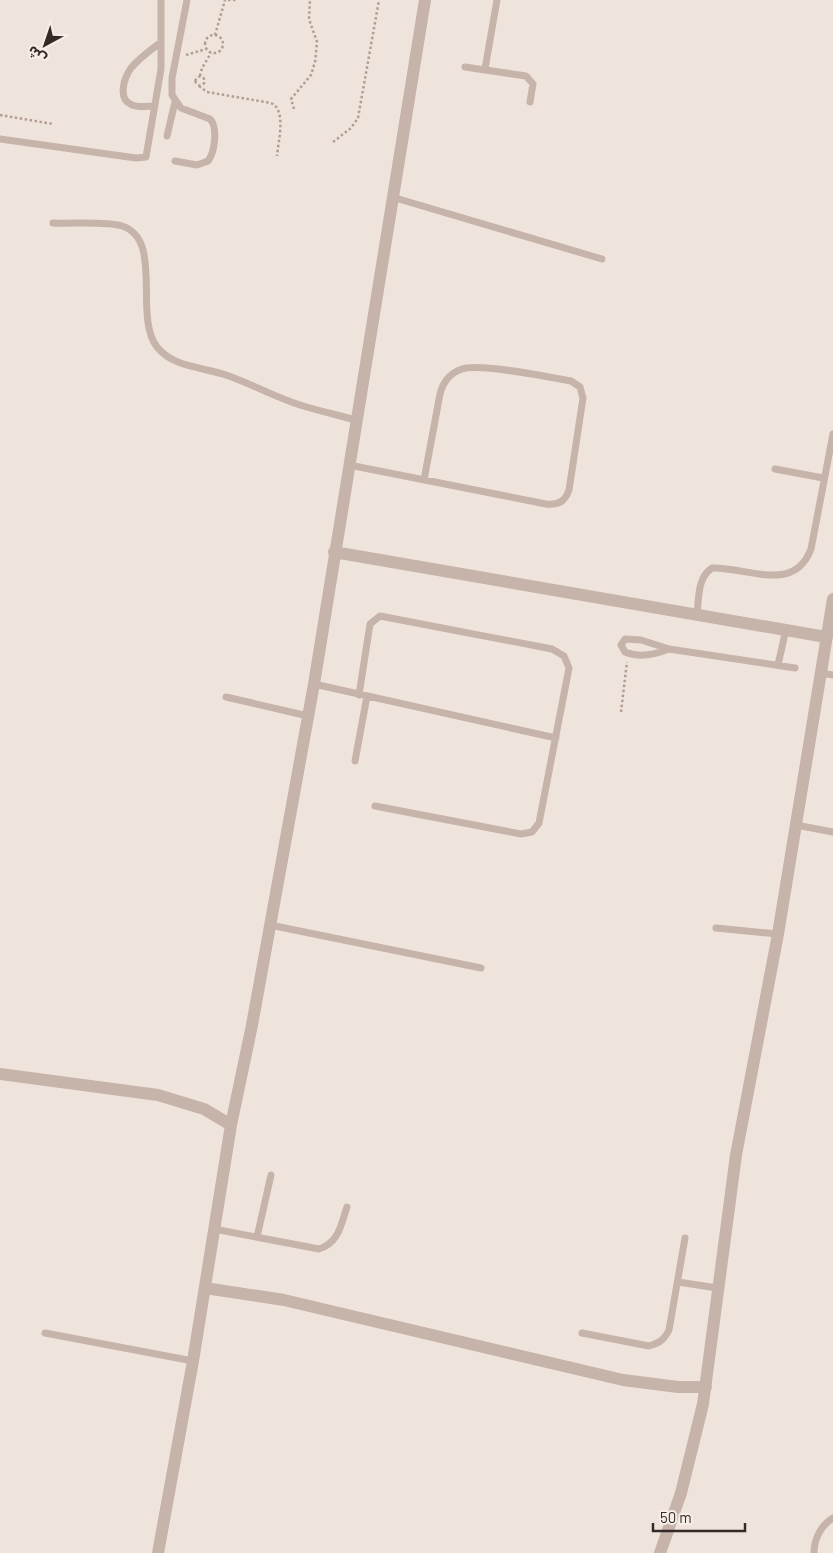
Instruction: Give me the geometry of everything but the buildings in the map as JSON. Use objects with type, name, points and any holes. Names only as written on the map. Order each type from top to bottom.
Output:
[{"type":"street","points":[[158,1553],[206,1288],[231,1125],[314,684],[348,465],[425,0]]},
{"type":"street","points":[[334,552],[826,637]]},
{"type":"street","points":[[660,1553],[690,1464],[706,1387],[717,1288],[736,1154],[778,934],[796,825],[827,674],[826,637],[833,599]]},
{"type":"street","points":[[0,1074],[158,1095],[204,1109],[231,1125]]},
{"type":"street","points":[[206,1288],[284,1300],[622,1380],[678,1387],[706,1387]]},
{"type":"lane","points":[[0,139],[143,158],[148,154],[161,70],[161,0]]},
{"type":"lane","points":[[167,136],[175,102],[171,86],[187,0]]},
{"type":"lane","points":[[485,70],[497,0]]},
{"type":"lane","points":[[155,106],[133,106],[126,101],[123,94],[131,69],[161,42]]},
{"type":"lane","points":[[465,67],[526,76],[532,84],[530,102]]},
{"type":"lane","points":[[175,102],[188,112],[210,119],[214,125],[212,153],[208,161],[201,165],[176,161]]},
{"type":"lane","points":[[392,197],[602,259]]},
{"type":"lane","points":[[53,223],[121,225],[138,237],[144,257],[149,334],[157,347],[169,358],[183,365],[224,374],[300,405],[356,420]]},
{"type":"lane","points":[[348,465],[424,480],[546,504],[561,503],[567,497],[569,490],[583,398],[580,387],[571,380],[479,368],[463,369],[455,373],[442,386],[424,480]]},
{"type":"lane","points":[[697,615],[702,580],[706,572],[712,568],[786,575],[798,570],[806,561],[811,549],[823,478],[833,434]]},
{"type":"lane","points":[[775,469],[823,478]]},
{"type":"lane","points":[[355,762],[370,624],[380,616],[552,649],[564,656],[569,668],[539,823],[532,832],[527,834],[375,806]]},
{"type":"lane","points":[[778,665],[786,629]]},
{"type":"lane","points":[[669,649],[653,654],[628,653],[625,652],[621,645],[628,638],[669,649],[795,668]]},
{"type":"lane","points":[[314,684],[556,738]]},
{"type":"lane","points":[[226,697],[308,716]]},
{"type":"lane","points":[[796,825],[833,832]]},
{"type":"lane","points":[[270,925],[481,968]]},
{"type":"lane","points":[[716,928],[778,934]]},
{"type":"lane","points":[[257,1237],[271,1175]]},
{"type":"lane","points":[[214,1230],[319,1249],[328,1246],[335,1240],[347,1207]]},
{"type":"lane","points":[[582,1333],[639,1344],[658,1344],[665,1338],[669,1330],[685,1238]]},
{"type":"lane","points":[[678,1282],[717,1288]]},
{"type":"lane","points":[[45,1333],[193,1361]]},
{"type":"lane","points":[[814,1553],[817,1537],[822,1527],[833,1518]]},
{"type":"path","points":[[215,35],[227,0],[236,0]]},
{"type":"path","points":[[294,109],[291,99],[311,75],[316,56],[316,37],[308,19],[310,0]]},
{"type":"path","points":[[333,142],[347,132],[358,118],[379,0]]},
{"type":"path","points":[[215,35],[221,38],[223,46],[218,52],[211,53],[204,45],[207,37],[215,35]]},
{"type":"path","points":[[176,58],[206,49]]},
{"type":"path","points":[[211,53],[202,68],[200,77],[195,81],[207,92],[270,103],[277,107],[280,114],[278,156]]},
{"type":"path","points":[[199,86],[204,82],[200,77]]},
{"type":"path","points":[[0,116],[53,124]]},
{"type":"path","points":[[621,712],[628,653]]}]
